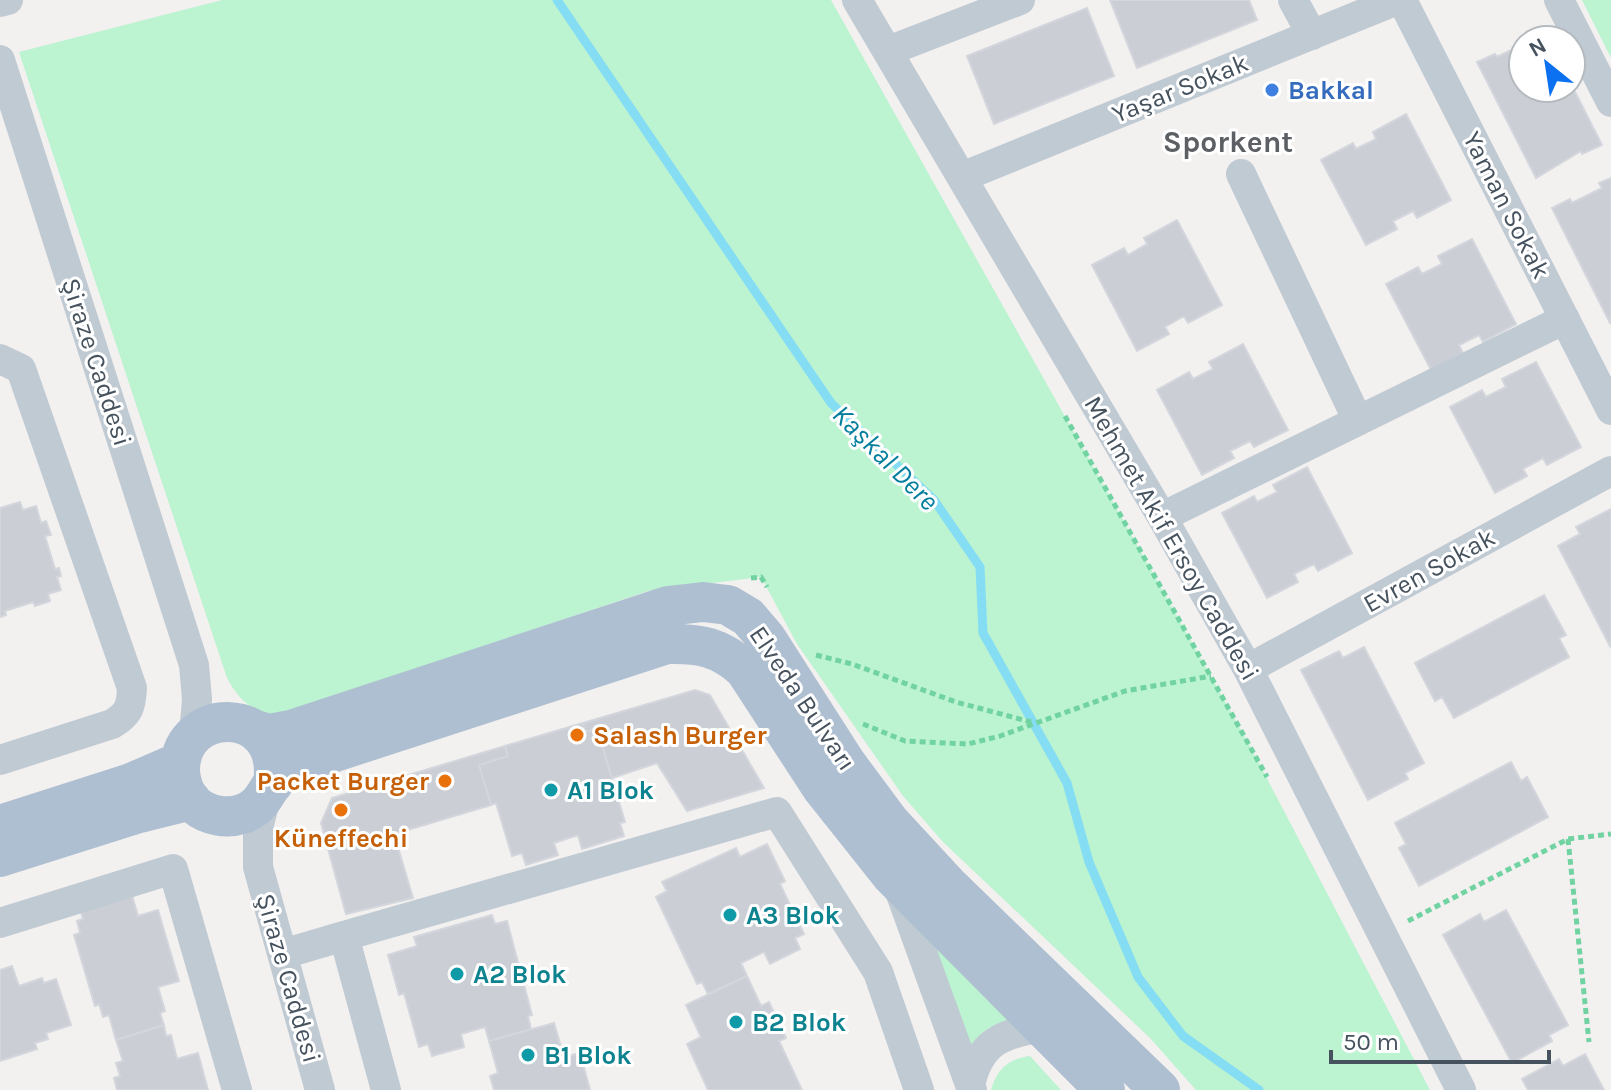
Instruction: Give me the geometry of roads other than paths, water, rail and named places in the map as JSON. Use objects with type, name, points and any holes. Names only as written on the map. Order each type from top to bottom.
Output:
[{"type":"main road","name":"Elveda Bulvarı","points":[[270,754],[668,606],[703,602],[728,605],[748,617],[769,642],[846,763],[889,821],[950,887],[1160,1090]]},
{"type":"main road","name":"Elveda Bulvarı","points":[[0,825],[131,783],[187,748],[207,726],[223,722],[270,754],[667,644],[695,643],[717,649],[745,670],[822,788],[896,880],[1105,1090]]},
{"type":"main road","points":[[187,748],[180,778],[186,793],[200,807]]},
{"type":"main road","name":"Elveda Bulvarı","points":[[0,857],[139,813],[200,807],[224,817],[240,815],[254,808],[270,754]]},
{"type":"street","points":[[0,2],[8,0]]},
{"type":"street","name":"Mehmet Akif Ersoy Caddesi","points":[[857,0],[1162,517],[1248,669],[1461,1090]]},
{"type":"street","points":[[888,51],[1020,0]]},
{"type":"street","points":[[1293,0],[1312,35]]},
{"type":"street","name":"Yaşar Sokak","points":[[962,177],[1400,0]]},
{"type":"street","name":"Yaman Sokak","points":[[1400,0],[1565,319],[1603,376],[1611,410]]},
{"type":"street","points":[[1559,0],[1611,102]]},
{"type":"street","name":"Şiraze Caddesi","points":[[0,60],[194,665],[197,699],[187,748]]},
{"type":"street","points":[[1241,174],[1358,421]]},
{"type":"street","points":[[1162,517],[1565,319]]},
{"type":"street","points":[[0,359],[21,369],[132,688],[131,707],[124,717],[112,724],[0,760]]},
{"type":"street","name":"Evren Sokak","points":[[1248,669],[1611,471]]},
{"type":"street","name":"Şiraze Caddesi","points":[[194,665],[210,692],[270,754]]},
{"type":"street","points":[[258,867],[258,828],[270,754]]},
{"type":"street","points":[[200,807],[238,839],[258,867]]},
{"type":"street","points":[[283,954],[777,812],[878,972],[919,1090]]},
{"type":"street","name":"Şiraze Caddesi","points":[[258,867],[320,1090]]},
{"type":"street","points":[[0,923],[173,869],[237,1090]]},
{"type":"street","points":[[896,880],[971,1087]]},
{"type":"street","points":[[344,936],[386,1090]]},
{"type":"street","points":[[971,1087],[975,1062],[986,1048],[1020,1031],[1043,1027]]},
{"type":"waterway","name":"Kaşkal Dere","points":[[557,0],[831,403],[934,500],[980,567],[983,633],[1067,783],[1089,862],[1138,977],[1183,1036],[1259,1090]]},
{"type":"place","name":"Bakkal","points":[[1272,90]]},
{"type":"place","name":"Salash Burger","points":[[577,735]]},
{"type":"place","name":"Packet Burger","points":[[445,781]]},
{"type":"place","name":"A1 Blok","points":[[551,790]]},
{"type":"place","name":"Küneffechi","points":[[341,810]]},
{"type":"place","name":"A3 Blok","points":[[730,915]]},
{"type":"place","name":"A2 Blok","points":[[457,974]]},
{"type":"place","name":"B2 Blok","points":[[736,1022]]},
{"type":"place","name":"B1 Blok","points":[[528,1055]]},
{"type":"district","name":"Sporkent","points":[[1228,142]]}]
